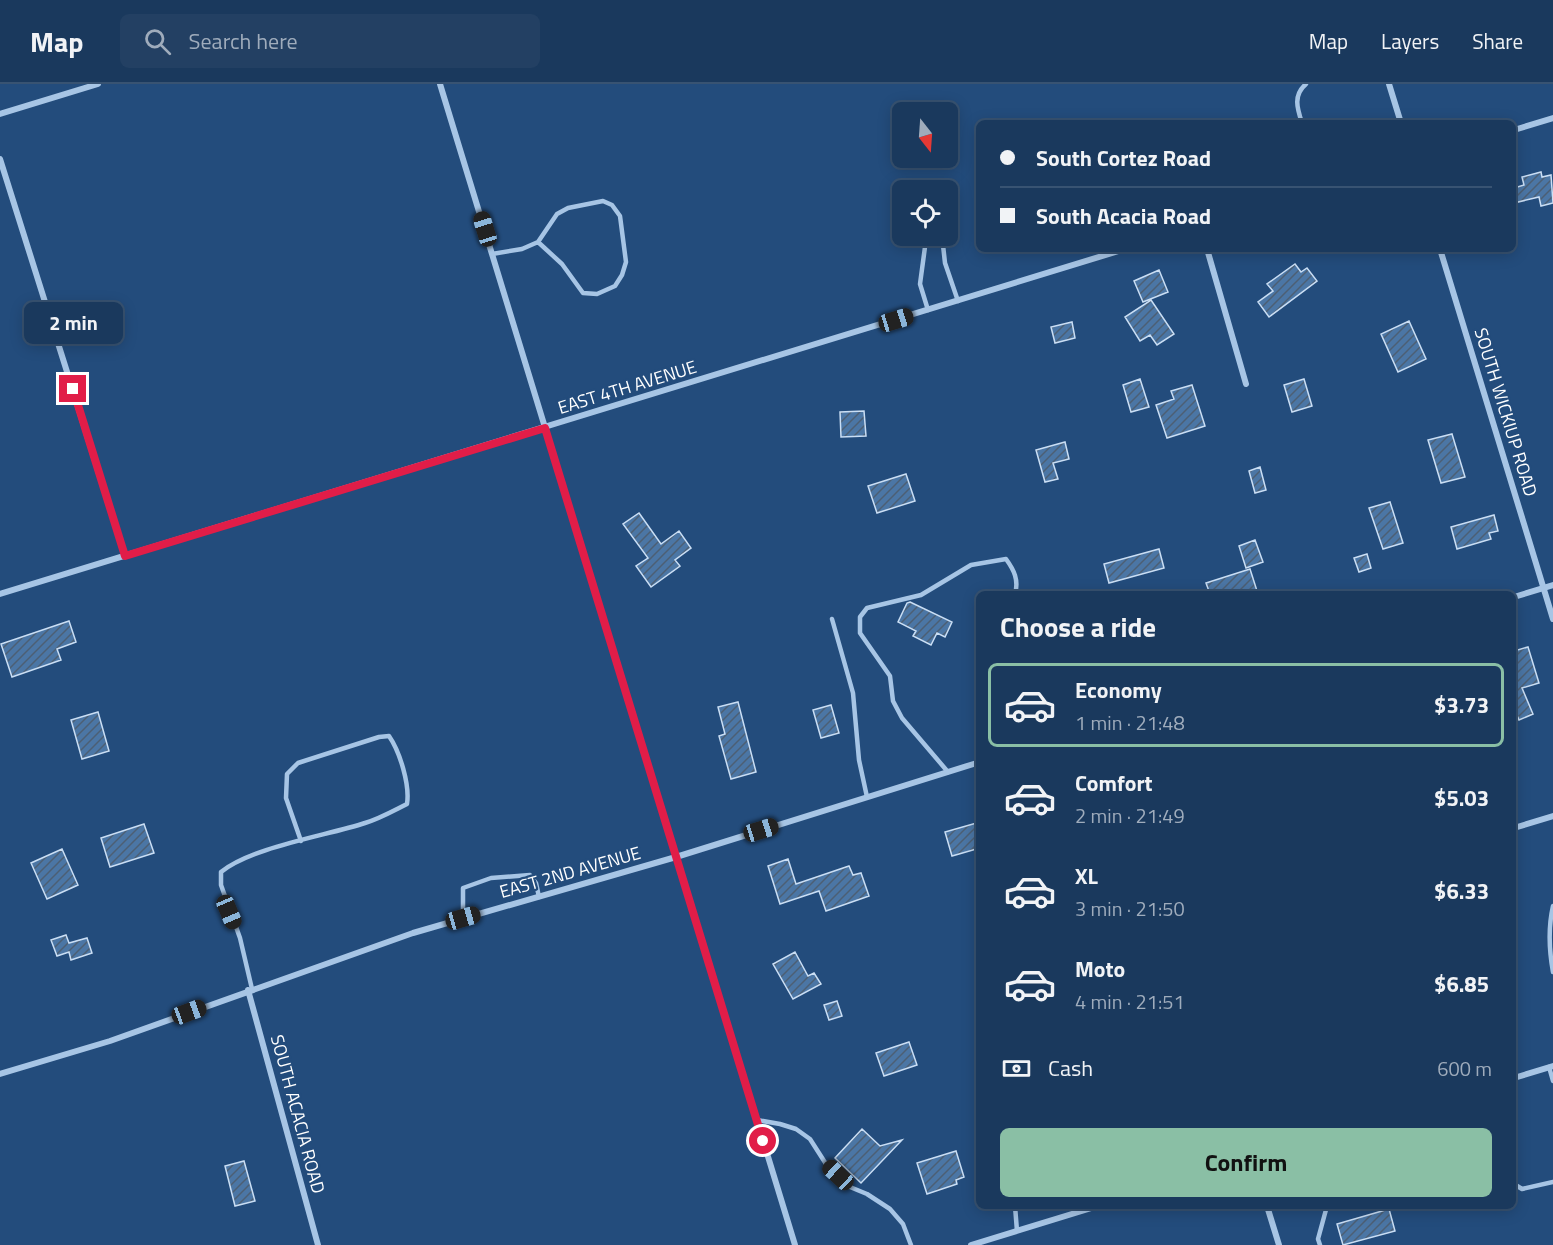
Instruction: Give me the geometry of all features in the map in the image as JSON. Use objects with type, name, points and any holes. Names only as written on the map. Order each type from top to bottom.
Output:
[{"type":"street","points":[[0,114],[98,84]]},
{"type":"street","points":[[440,84],[795,1245]]},
{"type":"street","points":[[1389,84],[1400,120]]},
{"type":"street","points":[[1516,129],[1553,118]]},
{"type":"street","points":[[0,159],[125,556]]},
{"type":"street","name":"EAST 4TH AVENUE","points":[[0,594],[1115,252]]},
{"type":"street","points":[[1208,252],[1246,384]]},
{"type":"street","name":"SOUTH WICKIUP ROAD","points":[[1441,252],[1553,619]]},
{"type":"street","points":[[1516,596],[1553,585]]},
{"type":"street","name":"EAST 2ND AVENUE","points":[[0,1074],[110,1041],[413,933],[676,857],[976,763]]},
{"type":"street","points":[[1516,827],[1553,816]]},
{"type":"street","name":"SOUTH ACACIA ROAD","points":[[250,990],[318,1245]]},
{"type":"street","points":[[1516,1077],[1551,1066]]},
{"type":"street","points":[[971,1245],[1088,1209]]},
{"type":"street","points":[[1269,1209],[1279,1245]]},
{"type":"lane","points":[[1301,120],[1296,99],[1306,84]]},
{"type":"lane","points":[[492,254],[522,249],[538,242],[557,214],[568,208],[603,201],[612,204],[620,216],[626,262],[622,275],[615,286],[597,294],[583,293],[562,264],[538,242]]},
{"type":"lane","points":[[925,246],[920,284],[928,310]]},
{"type":"lane","points":[[943,246],[945,263],[958,300]]},
{"type":"lane","points":[[948,771],[902,718],[893,701],[890,676],[860,633],[860,617],[867,608],[921,595],[972,565],[986,561],[1006,560],[1014,570],[1018,585],[1017,591]]},
{"type":"lane","points":[[832,619],[853,693],[859,760],[867,797]]},
{"type":"lane","points":[[250,990],[240,938],[220,885],[221,872],[231,864],[266,851],[368,822],[407,804],[409,792],[395,744],[389,736],[378,737],[298,763],[287,774],[286,798],[301,841]]},
{"type":"lane","points":[[463,918],[463,888],[491,878],[530,874],[536,883],[539,897]]},
{"type":"lane","points":[[1553,906],[1549,921],[1549,951],[1553,972]]},
{"type":"lane","points":[[1551,1066],[1553,1081]]},
{"type":"lane","points":[[757,1120],[796,1129],[810,1139],[826,1164],[850,1186],[890,1209],[903,1224],[911,1245]]},
{"type":"lane","points":[[1516,1185],[1522,1189],[1553,1182]]},
{"type":"lane","points":[[1016,1209],[1017,1231]]},
{"type":"lane","points":[[1320,1245],[1318,1239],[1326,1209]]},
{"type":"building","points":[[1541,172],[1542,177],[1551,175],[1553,203],[1541,206],[1539,197],[1516,203],[1516,187],[1524,185],[1522,177]]},
{"type":"building","points":[[1295,264],[1301,272],[1307,268],[1317,281],[1269,317],[1258,302],[1273,291],[1267,284]]},
{"type":"building","points":[[1159,270],[1168,292],[1143,302],[1134,281]]},
{"type":"building","points":[[1151,300],[1174,334],[1157,345],[1150,335],[1140,341],[1125,317]]},
{"type":"building","points":[[1409,321],[1426,359],[1398,372],[1381,334]]},
{"type":"building","points":[[1072,322],[1075,338],[1055,343],[1051,327]]},
{"type":"building","points":[[1140,379],[1149,407],[1131,412],[1123,385]]},
{"type":"building","points":[[1304,379],[1312,406],[1292,412],[1284,385]]},
{"type":"building","points":[[1192,385],[1205,426],[1167,438],[1156,405],[1174,399],[1171,391]]},
{"type":"building","points":[[864,411],[866,436],[841,437],[840,412]]},
{"type":"building","points":[[1452,434],[1465,477],[1441,483],[1428,440]]},
{"type":"building","points":[[1065,442],[1069,459],[1053,463],[1058,479],[1045,482],[1036,450]]},
{"type":"building","points":[[1260,467],[1266,490],[1255,493],[1249,471]]},
{"type":"building","points":[[906,474],[915,501],[877,513],[868,486]]},
{"type":"building","points":[[1390,502],[1403,543],[1383,549],[1369,508]]},
{"type":"building","points":[[639,513],[661,544],[679,531],[691,548],[675,560],[680,566],[651,587],[636,566],[648,558],[623,524]]},
{"type":"building","points":[[1494,515],[1498,531],[1489,533],[1491,539],[1457,549],[1451,527]]},
{"type":"building","points":[[1255,540],[1263,562],[1246,568],[1239,546]]},
{"type":"building","points":[[1159,549],[1164,568],[1109,583],[1104,564]]},
{"type":"building","points":[[1367,554],[1371,568],[1359,572],[1354,558]]},
{"type":"building","points":[[1250,569],[1257,591],[1209,591],[1206,583]]},
{"type":"building","points":[[910,602],[952,622],[945,637],[937,633],[931,645],[913,636],[916,631],[898,622],[907,603]]},
{"type":"building","points":[[69,621],[76,642],[57,649],[61,660],[12,677],[1,644]]},
{"type":"building","points":[[1528,647],[1539,683],[1522,688],[1533,714],[1519,720],[1516,713],[1516,650]]},
{"type":"building","points":[[738,702],[756,772],[731,779],[719,736],[725,734],[718,707]]},
{"type":"building","points":[[831,705],[839,733],[821,738],[813,710]]},
{"type":"building","points":[[98,712],[109,751],[82,759],[71,720]]},
{"type":"building","points":[[976,823],[976,849],[952,856],[945,832]]},
{"type":"building","points":[[144,824],[154,853],[110,867],[101,838]]},
{"type":"building","points":[[62,849],[78,885],[47,899],[31,863]]},
{"type":"building","points":[[788,859],[796,884],[849,866],[853,875],[861,873],[869,896],[826,911],[819,891],[780,904],[768,866]]},
{"type":"building","points":[[66,935],[69,943],[87,938],[92,953],[71,960],[69,952],[57,956],[51,940]]},
{"type":"building","points":[[795,952],[808,976],[814,973],[821,984],[793,999],[773,964]]},
{"type":"building","points":[[837,1001],[842,1016],[829,1020],[824,1005]]},
{"type":"building","points":[[909,1042],[917,1065],[884,1076],[876,1053]]},
{"type":"building","points":[[862,1129],[880,1146],[902,1140],[861,1183],[835,1158]]},
{"type":"building","points":[[956,1151],[964,1177],[956,1180],[957,1184],[927,1194],[917,1163]]},
{"type":"building","points":[[244,1161],[255,1201],[235,1206],[225,1166]]},
{"type":"building","points":[[1389,1209],[1395,1231],[1343,1245],[1337,1224]]},
{"type":"route","points":[[73,389],[125,556],[545,428],[763,1141]]}]
